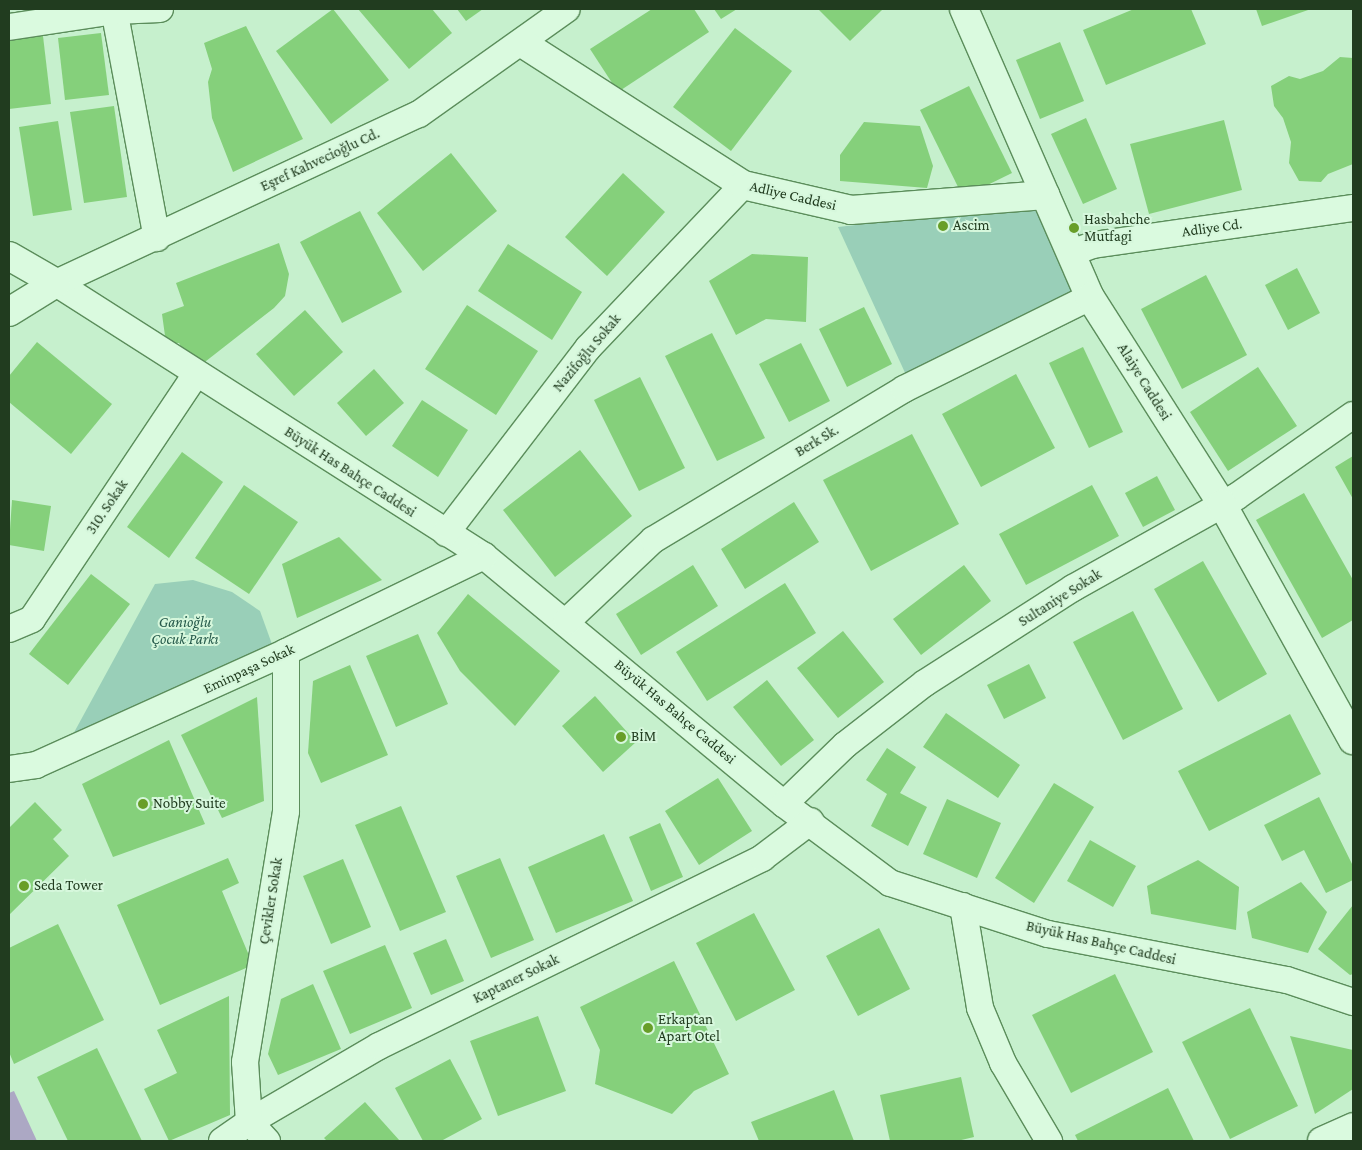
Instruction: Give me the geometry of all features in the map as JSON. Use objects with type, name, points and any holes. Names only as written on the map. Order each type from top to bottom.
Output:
[{"type":"street","points":[[9,27],[115,10],[160,9]]},
{"type":"street","name":"Eşref Kahvecioğlu Cd.","points":[[9,312],[56,283],[157,238],[419,114],[522,43],[567,9]]},
{"type":"street","name":"Alaiye Caddesi","points":[[964,9],[1090,297],[1222,504],[1301,640],[1353,740]]},
{"type":"street","points":[[115,10],[157,238]]},
{"type":"street","name":"Adliye Caddesi","points":[[522,43],[743,186],[851,210],[1045,195]]},
{"type":"street","name":"Nazifoğlu Sokak","points":[[446,533],[588,348],[743,186]]},
{"type":"street","name":"Adliye Cd.","points":[[1071,253],[1093,245],[1353,208]]},
{"type":"street","points":[[9,256],[56,283]]},
{"type":"street","name":"Eşref Kahvecioğlu Cd.","points":[[9,290],[56,283]]},
{"type":"street","name":"Büyük Has Bahçe Caddesi","points":[[56,283],[484,556],[567,621],[784,804],[811,821],[890,883],[1048,934],[1287,980],[1353,1002]]},
{"type":"street","name":"Berk Sk.","points":[[567,621],[653,540],[904,389],[1090,297]]},
{"type":"street","name":"310. Sokak","points":[[9,629],[32,619],[196,374]]},
{"type":"street","name":"Sultaniye Sokak","points":[[784,804],[845,745],[925,683],[1073,588],[1236,497],[1353,415]]},
{"type":"street","name":"Eminpaşa Sokak","points":[[9,769],[36,765],[286,652],[484,556]]},
{"type":"street","name":"Çevikler Sokak","points":[[249,1122],[245,1062],[286,811],[286,652]]},
{"type":"street","name":"Kaptaner Sokak","points":[[222,1141],[249,1122],[379,1046],[762,858],[811,821]]},
{"type":"street","points":[[963,906],[980,1008],[1003,1063],[1049,1141]]},
{"type":"street","points":[[249,1122],[267,1141]]},
{"type":"street","points":[[1322,1141],[1353,1127]]},
{"type":"green space","points":[[1039,204],[1078,294],[907,377],[838,227]]},
{"type":"green space","name":"Ganioğlu Çocuk Parkı","points":[[193,580],[232,592],[260,611],[273,647],[71,738],[155,584]]},
{"type":"shaded area","points":[[14,1091],[37,1141],[9,1141],[9,1093]]},
{"type":"building","points":[[333,9],[389,80],[331,124],[276,51]]},
{"type":"building","points":[[358,9],[432,9],[452,33],[409,69]]},
{"type":"building","points":[[457,9],[483,9],[466,21]]},
{"type":"building","points":[[652,9],[694,9],[709,32],[618,92],[590,49]]},
{"type":"building","points":[[714,9],[737,9],[721,19]]},
{"type":"building","points":[[818,9],[883,9],[850,41]]},
{"type":"building","points":[[1134,9],[1191,9],[1206,44],[1106,85],[1083,30]]},
{"type":"building","points":[[1256,9],[1311,9],[1262,26]]},
{"type":"building","points":[[246,26],[303,139],[233,172],[212,118],[208,82],[212,69],[204,43]]},
{"type":"building","points":[[735,28],[792,71],[731,151],[673,107]]},
{"type":"building","points":[[101,33],[109,95],[65,100],[58,38]]},
{"type":"building","points":[[43,36],[51,104],[9,109],[9,40]]},
{"type":"building","points":[[1060,42],[1084,101],[1040,119],[1016,60]]},
{"type":"building","points":[[1340,57],[1353,58],[1353,164],[1328,174],[1321,182],[1299,181],[1289,163],[1291,142],[1283,118],[1274,106],[1271,86],[1289,76],[1300,79],[1323,71]]},
{"type":"building","points":[[969,86],[1012,173],[963,197],[920,110]]},
{"type":"building","points":[[114,106],[127,197],[84,203],[70,112]]},
{"type":"building","points":[[1086,118],[1117,189],[1083,204],[1051,134]]},
{"type":"building","points":[[1224,120],[1242,190],[1149,214],[1130,144]]},
{"type":"building","points":[[58,121],[72,210],[33,216],[19,127]]},
{"type":"building","points":[[864,122],[920,126],[933,166],[927,188],[840,181],[840,155]]},
{"type":"building","points":[[451,153],[497,211],[423,271],[377,213]]},
{"type":"building","points":[[623,173],[665,212],[607,276],[565,237]]},
{"type":"building","points":[[360,211],[402,292],[342,323],[300,242]]},
{"type":"building","points":[[279,243],[289,274],[285,296],[274,308],[201,365],[189,361],[179,343],[166,343],[162,314],[184,306],[176,283]]},
{"type":"building","points":[[508,244],[582,292],[552,340],[478,291]]},
{"type":"building","points":[[752,254],[808,257],[806,322],[766,319],[736,335],[709,281]]},
{"type":"building","points":[[1297,268],[1320,313],[1288,330],[1265,285]]},
{"type":"building","points":[[1206,275],[1247,355],[1182,389],[1141,309]]},
{"type":"building","points":[[467,305],[538,351],[496,415],[425,369]]},
{"type":"building","points":[[864,307],[892,364],[847,387],[819,329]]},
{"type":"building","points":[[305,310],[343,352],[294,396],[256,354]]},
{"type":"building","points":[[712,333],[765,438],[717,461],[665,356]]},
{"type":"building","points":[[37,342],[112,404],[71,454],[9,402],[9,376]]},
{"type":"building","points":[[801,343],[830,401],[789,422],[759,364]]},
{"type":"building","points":[[1083,347],[1123,432],[1089,448],[1049,363]]},
{"type":"building","points":[[1258,367],[1297,426],[1228,471],[1190,412]]},
{"type":"building","points":[[374,369],[404,403],[366,436],[337,403]]},
{"type":"building","points":[[1016,374],[1055,448],[981,487],[942,414]]},
{"type":"building","points":[[640,377],[685,468],[639,491],[594,400]]},
{"type":"building","points":[[422,400],[468,430],[438,477],[392,446]]},
{"type":"building","points":[[912,434],[959,524],[871,571],[823,480]]},
{"type":"building","points":[[580,450],[632,516],[555,577],[503,510]]},
{"type":"building","points":[[182,452],[223,482],[169,558],[127,527]]},
{"type":"building","points":[[1353,456],[1353,499],[1335,467]]},
{"type":"building","points":[[1157,476],[1175,510],[1143,527],[1125,493]]},
{"type":"building","points":[[244,485],[298,522],[249,594],[195,558]]},
{"type":"building","points":[[1092,485],[1119,536],[1026,585],[999,534]]},
{"type":"building","points":[[1304,493],[1353,580],[1353,620],[1322,638],[1256,520]]},
{"type":"building","points":[[12,500],[51,506],[44,551],[9,545]]},
{"type":"building","points":[[794,502],[819,542],[745,589],[721,549]]},
{"type":"building","points":[[339,537],[382,580],[297,618],[282,564]]},
{"type":"building","points":[[1203,561],[1267,674],[1218,702],[1154,589]]},
{"type":"building","points":[[693,565],[718,606],[641,655],[616,614]]},
{"type":"building","points":[[964,565],[991,601],[921,655],[893,619]]},
{"type":"building","points":[[91,574],[130,604],[68,685],[29,654]]},
{"type":"building","points":[[785,583],[816,633],[707,701],[676,652]]},
{"type":"building","points":[[468,594],[560,671],[515,726],[460,671],[437,633]]},
{"type":"building","points":[[1133,611],[1183,709],[1123,740],[1073,642]]},
{"type":"building","points":[[843,631],[884,682],[838,718],[797,668]]},
{"type":"building","points":[[418,634],[448,704],[396,727],[366,656]]},
{"type":"building","points":[[1029,664],[1046,698],[1004,719],[987,685]]},
{"type":"building","points":[[350,665],[388,755],[321,783],[308,753],[313,681]]},
{"type":"building","points":[[767,680],[814,740],[781,766],[733,707]]},
{"type":"building","points":[[595,696],[636,742],[603,772],[562,726]]},
{"type":"building","points":[[257,697],[264,801],[222,818],[181,735]]},
{"type":"building","points":[[946,713],[1020,765],[998,798],[923,747]]},
{"type":"building","points":[[1290,714],[1321,774],[1209,831],[1178,771]]},
{"type":"building","name":"Nobby Suite","points":[[169,740],[205,824],[113,857],[82,784]]},
{"type":"building","points":[[887,748],[916,767],[900,793],[927,807],[908,846],[871,826],[887,794],[866,780]]},
{"type":"building","points":[[718,778],[752,831],[699,865],[665,811]]},
{"type":"building","points":[[1054,783],[1094,807],[1034,903],[995,878]]},
{"type":"building","points":[[1319,797],[1353,866],[1353,880],[1326,893],[1304,850],[1282,861],[1264,825]]},
{"type":"building","points":[[947,799],[1001,823],[977,878],[923,854]]},
{"type":"building","name":"Seda Tower","points":[[35,802],[62,830],[53,839],[69,856],[9,915],[9,828]]},
{"type":"building","points":[[401,806],[446,912],[400,931],[355,825]]},
{"type":"building","points":[[660,823],[683,877],[651,891],[629,837]]},
{"type":"building","points":[[604,834],[633,901],[556,933],[528,867]]},
{"type":"building","points":[[1090,840],[1136,866],[1113,907],[1067,881]]},
{"type":"building","points":[[228,858],[239,883],[222,891],[253,965],[160,1005],[117,905]]},
{"type":"building","points":[[500,858],[534,940],[491,958],[456,876]]},
{"type":"building","points":[[343,859],[371,927],[331,944],[303,876]]},
{"type":"building","points":[[1198,860],[1239,887],[1236,930],[1151,914],[1147,886]]},
{"type":"building","points":[[1301,882],[1327,912],[1308,953],[1252,938],[1247,912]]},
{"type":"building","points":[[1353,905],[1353,974],[1350,975],[1318,949]]},
{"type":"building","points":[[754,913],[795,990],[736,1021],[696,943]]},
{"type":"building","points":[[58,924],[104,1020],[14,1064],[9,1052],[9,948]]},
{"type":"building","points":[[879,928],[910,989],[858,1016],[826,956]]},
{"type":"building","points":[[446,939],[464,981],[431,995],[413,953]]},
{"type":"building","points":[[385,945],[412,1008],[350,1034],[323,971]]},
{"type":"building","name":"Erkaptan Apart Otel","points":[[674,961],[729,1074],[694,1091],[672,1114],[595,1084],[600,1050],[580,1007]]},
{"type":"building","points":[[1115,974],[1153,1052],[1071,1093],[1032,1015]]},
{"type":"building","points":[[313,984],[341,1049],[278,1075],[268,1054],[281,999]]},
{"type":"building","points":[[229,996],[230,1115],[169,1141],[144,1089],[177,1073],[157,1030]]},
{"type":"building","points":[[1250,1008],[1298,1106],[1230,1139],[1182,1042]]},
{"type":"building","points":[[538,1016],[566,1091],[498,1116],[470,1041]]},
{"type":"building","points":[[1290,1036],[1353,1050],[1353,1089],[1315,1114]]},
{"type":"building","points":[[97,1048],[142,1141],[68,1141],[37,1077]]},
{"type":"building","points":[[450,1059],[482,1119],[441,1141],[423,1141],[395,1088]]},
{"type":"building","points":[[961,1077],[974,1137],[957,1141],[890,1141],[880,1095]]},
{"type":"building","points":[[1168,1088],[1194,1141],[1078,1141],[1075,1135]]},
{"type":"building","points":[[834,1090],[854,1141],[759,1141],[751,1122]]},
{"type":"building","points":[[365,1102],[400,1141],[327,1141],[324,1138]]},
{"type":"place","name":"Ascim","points":[[943,226]]},
{"type":"place","name":"Hasbahche Mutfagi","points":[[1074,228]]},
{"type":"place","name":"BİM","points":[[621,737]]},
{"type":"place","name":"Nobby Suite","points":[[143,804]]},
{"type":"place","name":"Seda Tower","points":[[24,886]]},
{"type":"place","name":"Erkaptan Apart Otel","points":[[648,1028]]}]
